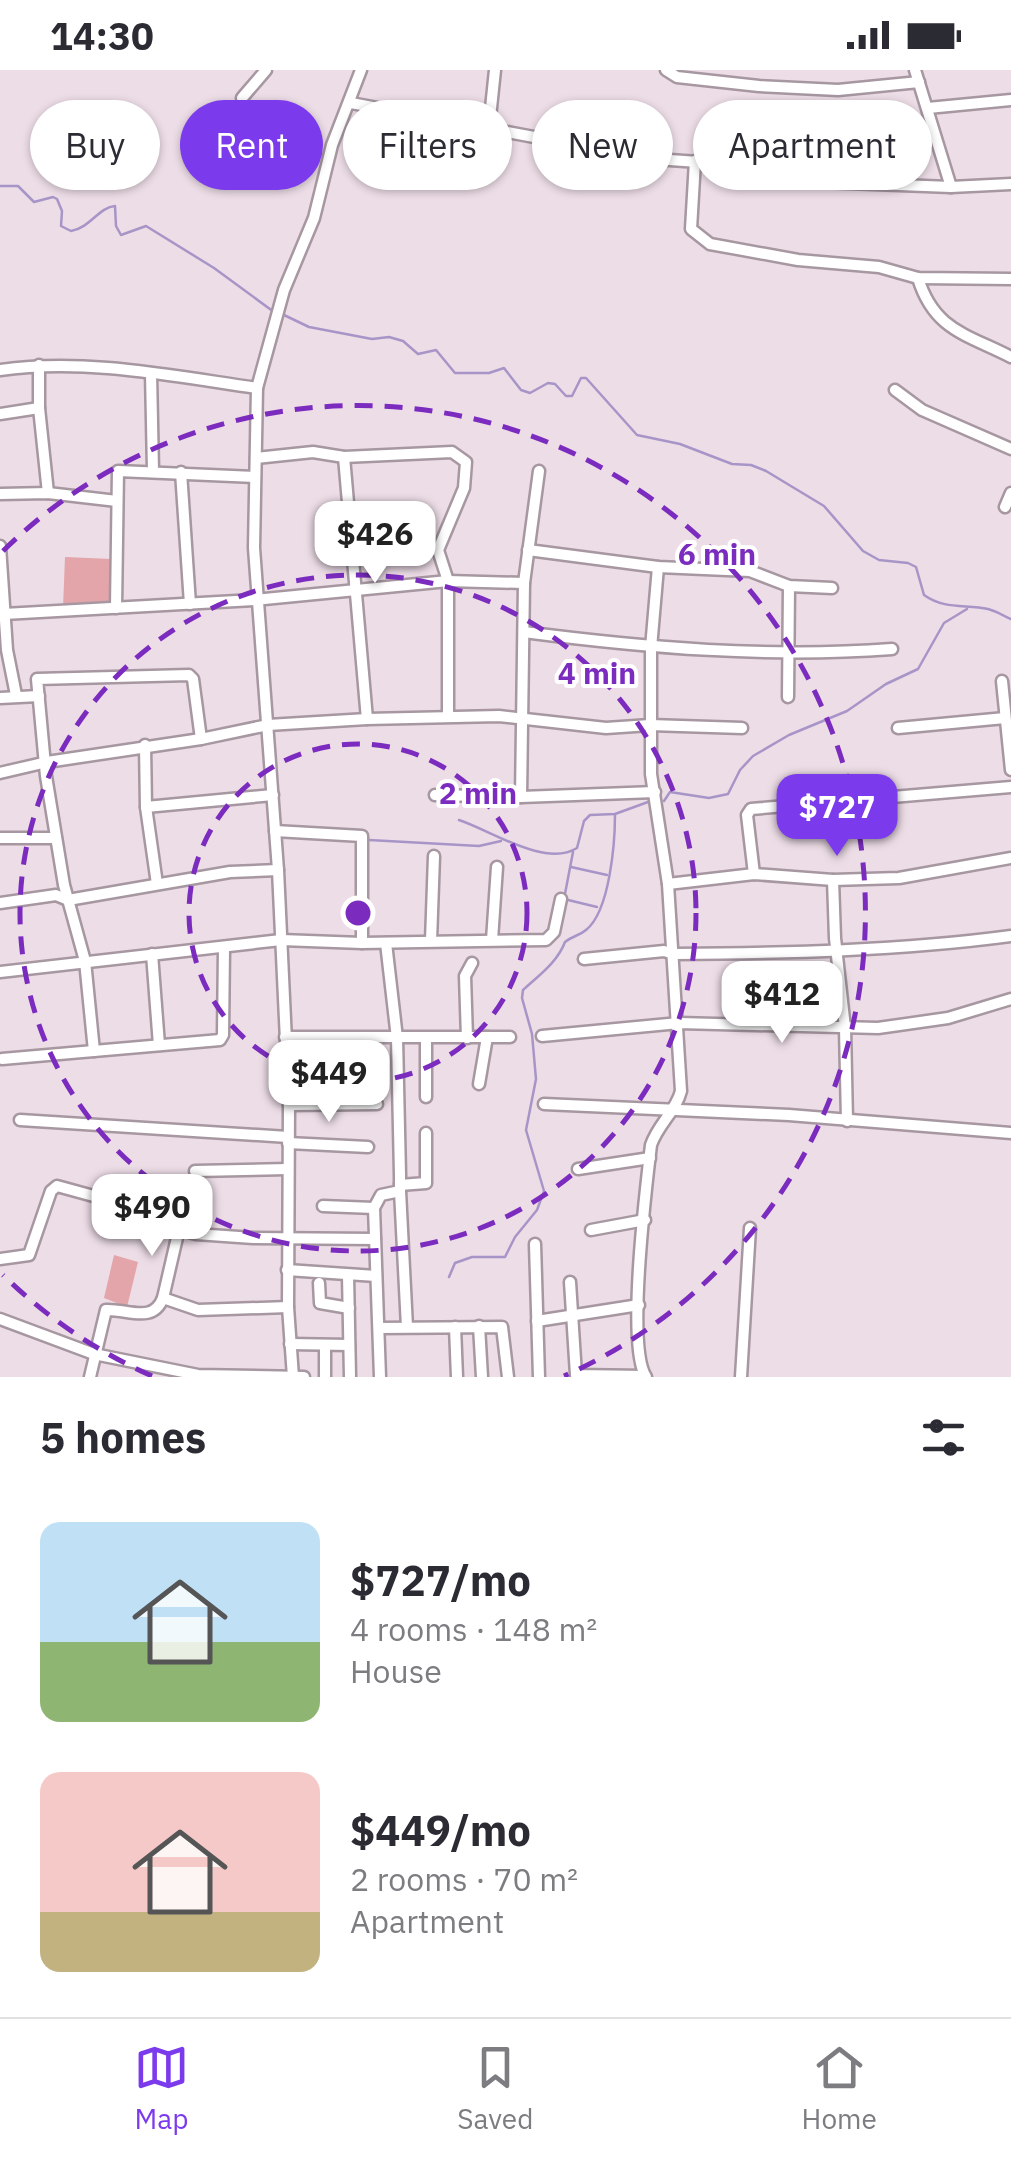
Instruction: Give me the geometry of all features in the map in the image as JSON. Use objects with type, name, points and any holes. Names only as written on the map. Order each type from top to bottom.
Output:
[{"type":"street","points":[[242,98],[266,70]]},
{"type":"street","points":[[351,100],[361,70]]},
{"type":"street","points":[[491,100],[495,70]]},
{"type":"street","points":[[666,70],[677,77],[715,75],[838,90],[919,82]]},
{"type":"street","points":[[914,70],[925,100]]},
{"type":"street","points":[[932,108],[1011,100]]},
{"type":"street","points":[[293,1376],[287,1270],[289,1105],[278,870],[261,600],[254,548],[257,388],[284,290],[314,218],[332,145],[343,119]]},
{"type":"street","points":[[932,122],[951,186]]},
{"type":"street","points":[[512,133],[591,140],[642,158],[693,161]]},
{"type":"street","points":[[932,186],[1011,184]]},
{"type":"street","points":[[693,190],[691,229],[702,240],[798,260],[879,267],[918,278],[1011,279]]},
{"type":"street","points":[[918,278],[925,298],[944,324],[1011,356]]},
{"type":"street","points":[[0,370],[39,365],[120,368],[257,388]]},
{"type":"street","points":[[39,365],[48,494]]},
{"type":"street","points":[[151,374],[153,471]]},
{"type":"street","points":[[896,390],[922,410],[1011,448]]},
{"type":"street","points":[[0,414],[39,408]]},
{"type":"street","points":[[256,458],[313,452],[344,457],[452,452],[466,462],[464,488],[438,545],[448,581],[448,716]]},
{"type":"street","points":[[344,457],[367,719]]},
{"type":"street","points":[[116,608],[118,471],[255,477]]},
{"type":"street","points":[[181,472],[190,604]]},
{"type":"street","points":[[521,797],[524,583],[539,472]]},
{"type":"street","points":[[1005,507],[1011,493]]},
{"type":"street","points":[[0,494],[117,501]]},
{"type":"street","points":[[0,546],[4,614],[16,696]]},
{"type":"street","points":[[528,550],[658,566],[750,571],[790,586],[832,588]]},
{"type":"street","points":[[570,1282],[578,1376],[645,1376],[638,1359],[639,1306],[650,1158],[656,1132],[682,1091],[668,884],[650,725],[658,566]]},
{"type":"street","points":[[4,614],[261,600],[448,581],[524,583]]},
{"type":"street","points":[[788,697],[790,586]]},
{"type":"street","points":[[524,632],[651,648],[789,652],[892,649]]},
{"type":"street","points":[[94,1050],[85,961],[56,838],[37,680],[40,676],[189,675],[193,680],[201,739]]},
{"type":"street","points":[[1002,681],[1011,770]]},
{"type":"street","points":[[0,698],[39,696]]},
{"type":"street","points":[[0,773],[268,725],[505,716],[606,728],[742,728]]},
{"type":"street","points":[[898,728],[1005,718]]},
{"type":"street","points":[[145,746],[146,807],[158,884]]},
{"type":"street","points":[[754,874],[746,815],[751,810],[1011,788]]},
{"type":"street","points":[[435,795],[521,797],[655,792]]},
{"type":"street","points":[[146,807],[273,795]]},
{"type":"street","points":[[275,831],[362,836],[362,943]]},
{"type":"street","points":[[0,838],[56,838]]},
{"type":"street","points":[[430,942],[434,856]]},
{"type":"street","points":[[668,884],[754,874],[832,880],[922,876],[1011,858]]},
{"type":"street","points":[[492,940],[497,867]]},
{"type":"street","points":[[0,902],[56,895],[68,900],[230,872],[278,870]]},
{"type":"street","points":[[832,880],[846,1028],[847,1121]]},
{"type":"street","points":[[0,972],[281,940],[539,940],[552,937],[561,899]]},
{"type":"street","points":[[584,958],[664,951],[839,953],[1011,936]]},
{"type":"street","points":[[386,943],[397,1038],[406,1327]]},
{"type":"street","points":[[2,1059],[222,1038],[224,948]]},
{"type":"street","points":[[152,954],[159,1045]]},
{"type":"street","points":[[467,1038],[465,976],[472,963]]},
{"type":"street","points":[[542,1036],[679,1023],[878,1028],[948,1018],[1011,998]]},
{"type":"street","points":[[285,1038],[510,1038]]},
{"type":"street","points":[[426,1038],[426,1097]]},
{"type":"street","points":[[479,1084],[488,1038]]},
{"type":"street","points":[[289,1105],[377,1104]]},
{"type":"street","points":[[544,1104],[672,1108],[1011,1132]]},
{"type":"street","points":[[20,1120],[368,1147]]},
{"type":"street","points":[[380,1377],[374,1208],[381,1194],[426,1183],[426,1134]]},
{"type":"street","points":[[578,1169],[650,1158]]},
{"type":"street","points":[[195,1172],[288,1170]]},
{"type":"street","points":[[0,1259],[30,1255],[51,1190],[58,1186],[152,1212],[179,1229],[196,1234],[375,1238]]},
{"type":"street","points":[[323,1206],[374,1208]]},
{"type":"street","points":[[590,1230],[645,1220]]},
{"type":"street","points":[[741,1377],[750,1228]]},
{"type":"street","points":[[90,1377],[106,1310],[152,1314],[159,1310],[179,1229]]},
{"type":"street","points":[[535,1244],[539,1377]]},
{"type":"street","points":[[287,1270],[376,1276]]},
{"type":"street","points":[[348,1275],[350,1377]]},
{"type":"street","points":[[318,1282],[320,1304],[348,1308]]},
{"type":"street","points":[[163,1298],[198,1310],[288,1307]]},
{"type":"street","points":[[537,1321],[639,1306]]},
{"type":"street","points":[[0,1319],[94,1354],[198,1375],[304,1377]]},
{"type":"street","points":[[479,1326],[482,1377]]},
{"type":"street","points":[[454,1327],[457,1377]]},
{"type":"street","points":[[378,1328],[504,1328],[508,1377]]},
{"type":"street","points":[[290,1344],[349,1345]]},
{"type":"street","points":[[325,1346],[325,1377]]},
{"type":"shaded area","points":[[65,557],[112,559],[116,606],[63,608]]},
{"type":"shaded area","points":[[114,1255],[138,1262],[127,1307],[104,1298]]},
{"type":"waterway","points":[[0,186],[18,186],[34,202],[57,199],[62,211],[61,226],[71,231],[115,206],[116,226],[121,235],[146,226],[214,268],[274,312]]},
{"type":"waterway","points":[[284,315],[309,327],[403,341],[418,354],[436,350],[455,373],[489,373],[504,368],[521,390],[530,393],[548,383],[572,396],[581,378],[586,378],[637,435],[766,471],[824,506],[863,551],[879,560],[916,567],[924,595],[932,600],[988,609],[1011,619]]},
{"type":"waterway","points":[[664,801],[670,792],[709,798],[728,794],[740,770],[753,756],[789,735],[847,711],[886,684],[918,669],[944,623],[967,609]]},
{"type":"waterway","points":[[459,820],[534,851],[564,853],[577,848],[584,821],[590,815],[615,814],[648,802]]},
{"type":"waterway","points":[[449,1277],[455,1263],[472,1257],[505,1257],[537,1210],[544,1191],[526,1130],[536,1079],[523,990],[552,963],[565,942],[594,921],[601,908],[610,875],[615,814]]},
{"type":"waterway","points":[[369,840],[479,846],[501,841]]},
{"type":"waterway","points":[[573,852],[564,899],[597,907]]},
{"type":"waterway","points":[[571,867],[607,875]]}]
